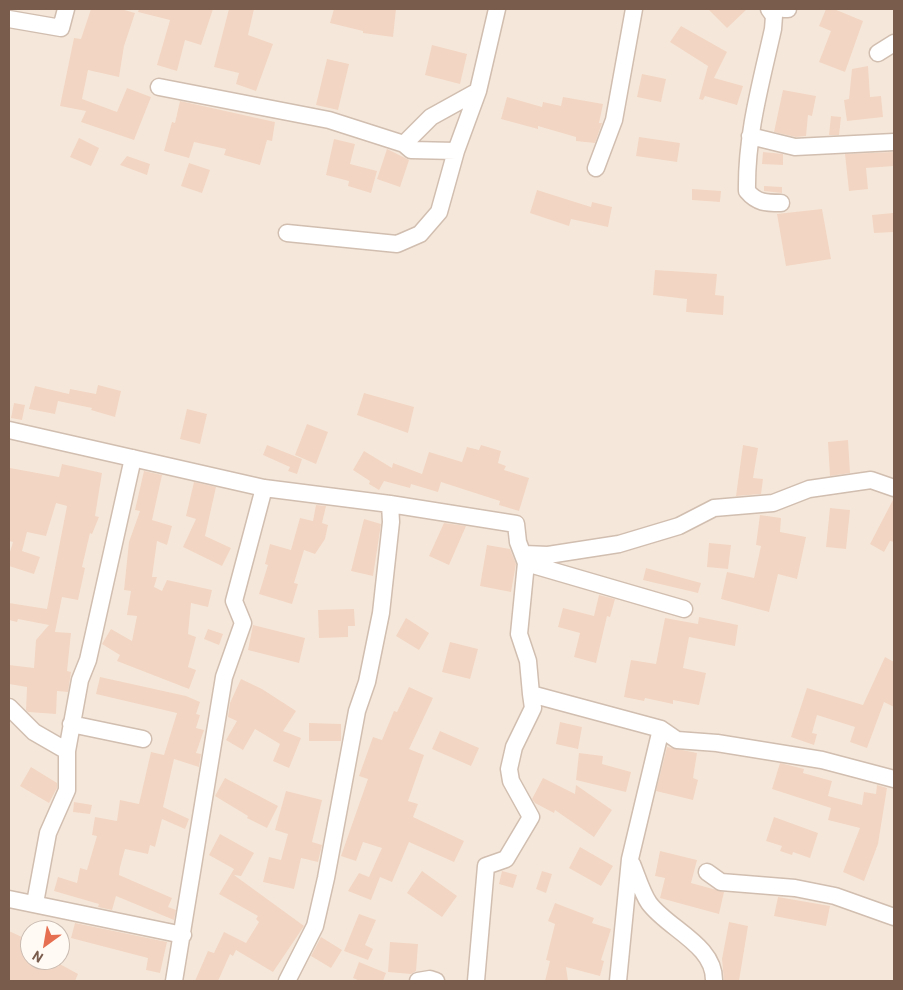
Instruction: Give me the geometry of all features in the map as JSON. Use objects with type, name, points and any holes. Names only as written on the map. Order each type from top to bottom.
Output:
[{"type":"street","points":[[9,19],[61,28],[66,9]]},
{"type":"street","points":[[287,233],[397,244],[420,234],[439,212],[456,151],[478,91],[497,9]]},
{"type":"street","points":[[596,168],[614,120],[634,9]]},
{"type":"street","points":[[769,9],[774,16],[773,29],[750,136],[747,163],[747,191],[753,198],[764,203],[781,203]]},
{"type":"street","points":[[878,53],[894,43]]},
{"type":"street","points":[[159,86],[329,120],[404,144],[411,150],[456,151]]},
{"type":"street","points":[[404,144],[431,117],[478,91]]},
{"type":"street","points":[[750,136],[795,148],[894,142]]},
{"type":"street","points":[[9,430],[264,488],[390,504],[516,524],[518,542],[525,558],[519,634],[528,661],[534,708],[514,747],[509,770],[511,780],[531,817],[506,859],[486,866],[476,981]]},
{"type":"street","points":[[35,903],[48,833],[68,790],[66,750],[71,724],[80,680],[88,660],[133,458]]},
{"type":"street","points":[[525,558],[619,544],[679,526],[714,508],[773,503],[809,489],[871,480],[894,488]]},
{"type":"street","points":[[174,981],[224,677],[243,623],[234,601],[264,488]]},
{"type":"street","points":[[287,981],[315,926],[326,878],[357,711],[368,682],[381,613],[391,522],[390,504]]},
{"type":"street","points":[[525,558],[684,609]]},
{"type":"street","points":[[531,694],[661,729],[676,740],[717,743],[822,760],[894,779]]},
{"type":"street","points":[[9,707],[34,732],[66,750]]},
{"type":"street","points":[[71,724],[143,739]]},
{"type":"street","points":[[618,981],[630,859],[661,729]]},
{"type":"street","points":[[630,859],[649,903],[696,944],[714,970],[714,981]]},
{"type":"street","points":[[707,872],[721,882],[795,888],[835,896],[894,917]]},
{"type":"street","points":[[9,899],[183,934]]},
{"type":"street","points":[[418,981],[430,979],[436,981]]},
{"type":"shaded area","points":[[9,9],[894,9],[894,981],[9,981]]},
{"type":"building","points":[[91,9],[121,9],[135,13],[124,46],[119,77],[88,70],[82,99],[117,112],[127,88],[151,97],[134,140],[81,122],[86,111],[60,106],[74,38],[81,39]]},
{"type":"building","points":[[139,9],[213,9],[201,45],[185,40],[177,71],[157,65],[170,20],[138,12]]},
{"type":"building","points":[[229,9],[254,9],[248,35],[273,44],[256,91],[236,84],[239,73],[214,67]]},
{"type":"building","points":[[334,9],[396,9],[393,37],[363,33],[363,31],[330,23]]},
{"type":"building","points":[[708,9],[747,9],[727,28]]},
{"type":"building","points":[[826,9],[834,9],[863,21],[845,72],[819,62],[831,31],[819,26]]},
{"type":"building","points":[[681,26],[727,52],[714,78],[743,86],[737,105],[705,96],[703,100],[699,99],[708,66],[670,42]]},
{"type":"building","points":[[432,45],[467,54],[460,84],[425,75]]},
{"type":"building","points":[[327,59],[349,64],[338,110],[316,105]]},
{"type":"building","points":[[868,66],[870,97],[881,96],[883,117],[847,121],[844,100],[849,99],[852,69]]},
{"type":"building","points":[[642,74],[666,79],[661,102],[637,97]]},
{"type":"building","points":[[783,90],[816,96],[812,116],[808,115],[806,136],[796,137],[774,132]]},
{"type":"building","points":[[507,97],[542,107],[543,102],[561,106],[563,97],[603,104],[599,123],[602,123],[595,143],[576,141],[576,137],[538,126],[538,129],[501,119]]},
{"type":"building","points":[[180,101],[275,122],[272,141],[267,140],[260,165],[224,155],[226,149],[194,142],[189,158],[164,151],[172,122],[175,123]]},
{"type":"building","points":[[831,116],[841,117],[839,135],[829,135]]},
{"type":"building","points":[[639,137],[680,143],[677,162],[636,156]]},
{"type":"building","points":[[79,138],[99,148],[91,166],[70,157]]},
{"type":"building","points":[[334,139],[355,144],[350,164],[377,171],[371,193],[348,186],[349,181],[326,175]]},
{"type":"building","points":[[387,149],[409,160],[400,187],[377,179]]},
{"type":"building","points":[[763,152],[783,154],[783,165],[762,164]]},
{"type":"building","points":[[894,152],[894,166],[866,168],[868,189],[849,191],[845,154]]},
{"type":"building","points":[[127,156],[150,164],[147,175],[120,165]]},
{"type":"building","points":[[189,163],[210,170],[202,193],[181,186]]},
{"type":"building","points":[[764,186],[782,187],[782,193],[764,191]]},
{"type":"building","points":[[692,189],[721,191],[720,202],[692,200]]},
{"type":"building","points":[[537,190],[591,207],[592,202],[612,207],[608,227],[571,219],[569,226],[530,213]]},
{"type":"building","points":[[822,209],[831,259],[786,266],[777,214]]},
{"type":"building","points":[[893,213],[894,232],[874,233],[872,215]]},
{"type":"building","points":[[655,270],[717,274],[715,295],[724,296],[723,315],[686,312],[687,299],[653,295]]},
{"type":"building","points":[[98,385],[121,391],[115,417],[91,410],[92,408],[58,401],[55,414],[29,409],[35,386],[69,394],[70,389],[96,394]]},
{"type":"building","points":[[364,393],[414,407],[408,433],[357,415]]},
{"type":"building","points":[[14,403],[25,405],[22,420],[11,418]]},
{"type":"building","points":[[187,409],[207,414],[200,444],[180,439]]},
{"type":"building","points":[[307,424],[328,432],[316,464],[295,455]]},
{"type":"building","points":[[848,440],[850,473],[830,476],[828,442]]},
{"type":"building","points":[[267,445],[302,459],[297,474],[288,471],[290,467],[263,455]]},
{"type":"building","points":[[481,445],[501,451],[498,463],[506,466],[504,470],[529,478],[519,511],[499,505],[500,501],[441,482],[438,492],[411,484],[410,488],[384,481],[379,490],[369,484],[370,481],[353,470],[364,451],[392,468],[393,463],[422,474],[429,452],[462,462],[467,447],[479,450]]},
{"type":"building","points":[[743,445],[758,448],[753,478],[763,479],[761,494],[736,496]]},
{"type":"building","points":[[62,464],[102,473],[95,516],[99,517],[92,534],[90,533],[82,567],[85,568],[78,600],[62,597],[55,632],[71,633],[67,671],[71,672],[68,692],[57,691],[56,714],[28,712],[26,710],[27,687],[9,684],[9,665],[34,668],[36,640],[49,625],[18,619],[17,622],[9,620],[9,603],[47,609],[67,506],[56,503],[46,536],[27,532],[22,551],[40,557],[34,574],[9,566],[9,555],[13,542],[9,541],[10,468],[59,477]]},
{"type":"building","points":[[144,471],[162,475],[152,520],[172,526],[167,545],[157,541],[152,577],[157,577],[154,587],[162,591],[167,580],[212,590],[208,607],[191,603],[188,634],[196,637],[188,667],[196,670],[189,689],[117,661],[120,655],[102,644],[111,629],[132,641],[137,616],[127,615],[131,591],[124,590],[129,542],[140,511],[135,510]]},
{"type":"building","points":[[194,482],[216,487],[205,536],[231,548],[222,566],[183,547],[196,519],[186,516]]},
{"type":"building","points":[[894,498],[894,542],[890,541],[884,552],[870,544]]},
{"type":"building","points":[[316,505],[326,506],[322,523],[328,525],[325,539],[315,554],[304,550],[294,583],[298,584],[292,604],[259,594],[268,565],[265,564],[270,544],[291,550],[300,518],[313,521]]},
{"type":"building","points":[[830,508],[850,510],[846,549],[826,547]]},
{"type":"building","points":[[760,515],[781,518],[780,532],[806,537],[797,579],[778,574],[769,612],[721,599],[727,572],[754,578],[761,546],[756,545]]},
{"type":"building","points":[[364,519],[381,524],[373,576],[351,571]]},
{"type":"building","points":[[444,523],[466,526],[449,565],[429,556]]},
{"type":"building","points":[[709,543],[731,545],[728,569],[707,567]]},
{"type":"building","points":[[487,545],[510,549],[516,564],[511,592],[480,586]]},
{"type":"building","points":[[646,568],[701,583],[698,593],[643,580]]},
{"type":"building","points":[[599,595],[615,599],[610,617],[607,616],[596,663],[574,657],[580,633],[558,627],[563,608],[594,616]]},
{"type":"building","points":[[354,609],[355,626],[348,626],[348,637],[319,638],[318,610]]},
{"type":"building","points":[[699,617],[738,625],[735,646],[689,637],[683,668],[706,673],[699,705],[673,700],[673,704],[645,698],[644,701],[624,697],[631,660],[656,664],[665,618],[698,624]]},
{"type":"building","points":[[406,618],[429,633],[419,650],[396,636]]},
{"type":"building","points":[[253,625],[305,638],[299,663],[248,650]]},
{"type":"building","points":[[208,629],[223,634],[219,645],[204,639]]},
{"type":"building","points":[[450,642],[478,649],[470,679],[442,672]]},
{"type":"building","points":[[885,657],[894,662],[894,707],[884,702],[867,748],[850,742],[855,727],[817,715],[812,733],[817,734],[814,745],[791,737],[807,688],[863,705]]},
{"type":"building","points":[[100,677],[186,696],[200,702],[196,714],[200,715],[196,728],[204,730],[196,753],[201,754],[199,767],[174,759],[163,807],[189,819],[185,829],[162,819],[155,847],[150,845],[148,854],[125,849],[119,875],[172,898],[168,907],[176,910],[174,920],[116,896],[112,910],[98,907],[99,904],[54,891],[58,877],[77,883],[80,868],[87,870],[97,836],[92,835],[95,817],[117,821],[120,800],[139,804],[151,752],[164,755],[177,713],[96,694]]},
{"type":"building","points":[[241,679],[262,689],[296,711],[283,731],[301,738],[289,768],[273,761],[280,744],[255,729],[243,750],[226,740],[237,721],[228,717],[230,703]]},
{"type":"building","points":[[409,687],[433,698],[409,749],[424,755],[408,801],[418,804],[413,817],[464,841],[454,862],[409,842],[392,882],[380,877],[371,900],[348,891],[359,873],[369,877],[382,848],[363,842],[356,861],[341,856],[368,779],[359,776],[373,737],[382,740],[394,711],[397,712]]},
{"type":"building","points":[[560,722],[582,727],[578,749],[556,744]]},
{"type":"building","points":[[309,723],[341,724],[341,741],[309,741]]},
{"type":"building","points":[[440,731],[479,748],[471,766],[432,749]]},
{"type":"building","points":[[667,747],[697,753],[693,778],[698,780],[693,800],[656,791]]},
{"type":"building","points":[[579,753],[603,756],[602,764],[631,772],[626,792],[576,780]]},
{"type":"building","points":[[780,763],[804,769],[803,773],[832,781],[828,796],[862,805],[864,792],[876,794],[877,785],[887,788],[878,844],[864,881],[843,872],[860,828],[828,820],[831,808],[772,789]]},
{"type":"building","points":[[31,767],[57,783],[57,788],[49,803],[20,786]]},
{"type":"building","points":[[225,778],[278,806],[267,828],[247,818],[248,816],[215,796]]},
{"type":"building","points":[[543,778],[575,794],[576,785],[612,810],[594,837],[555,810],[554,813],[535,803],[532,799]]},
{"type":"building","points":[[286,791],[322,800],[312,842],[322,845],[318,862],[301,858],[294,889],[263,882],[269,857],[281,860],[288,834],[275,830]]},
{"type":"building","points":[[74,802],[92,805],[90,814],[73,812]]},
{"type":"building","points":[[774,817],[818,833],[810,858],[793,852],[792,855],[780,851],[782,846],[766,841]]},
{"type":"building","points":[[220,834],[254,853],[241,876],[234,875],[304,926],[273,972],[236,950],[233,956],[230,954],[218,981],[195,981],[208,951],[214,953],[224,932],[246,943],[259,922],[256,919],[258,916],[219,894],[234,869],[209,855]]},
{"type":"building","points":[[580,847],[613,866],[601,886],[569,868]]},
{"type":"building","points":[[660,851],[697,860],[691,883],[724,892],[719,914],[660,898],[665,878],[655,876]]},
{"type":"building","points":[[422,871],[457,896],[442,917],[407,893]]},
{"type":"building","points":[[502,871],[517,875],[513,888],[499,884]]},
{"type":"building","points":[[542,871],[552,874],[546,893],[536,889]]},
{"type":"building","points":[[778,897],[830,906],[826,926],[774,916]]},
{"type":"building","points":[[555,903],[594,918],[592,923],[611,929],[601,960],[604,961],[600,976],[566,967],[568,981],[545,981],[550,961],[546,960],[555,924],[548,921]]},
{"type":"building","points":[[359,914],[376,920],[365,945],[373,949],[368,960],[344,951]]},
{"type":"building","points":[[729,922],[748,926],[739,981],[724,981],[722,959]]},
{"type":"building","points":[[75,923],[167,942],[160,973],[146,970],[148,958],[71,938]]},
{"type":"building","points":[[9,931],[20,936],[20,970],[70,970],[78,974],[75,981],[9,981]]},
{"type":"building","points":[[321,937],[342,950],[331,968],[311,956]]},
{"type":"building","points":[[390,942],[418,944],[416,971],[411,974],[388,972]]},
{"type":"building","points":[[359,962],[386,973],[383,981],[360,981],[353,978]]}]
